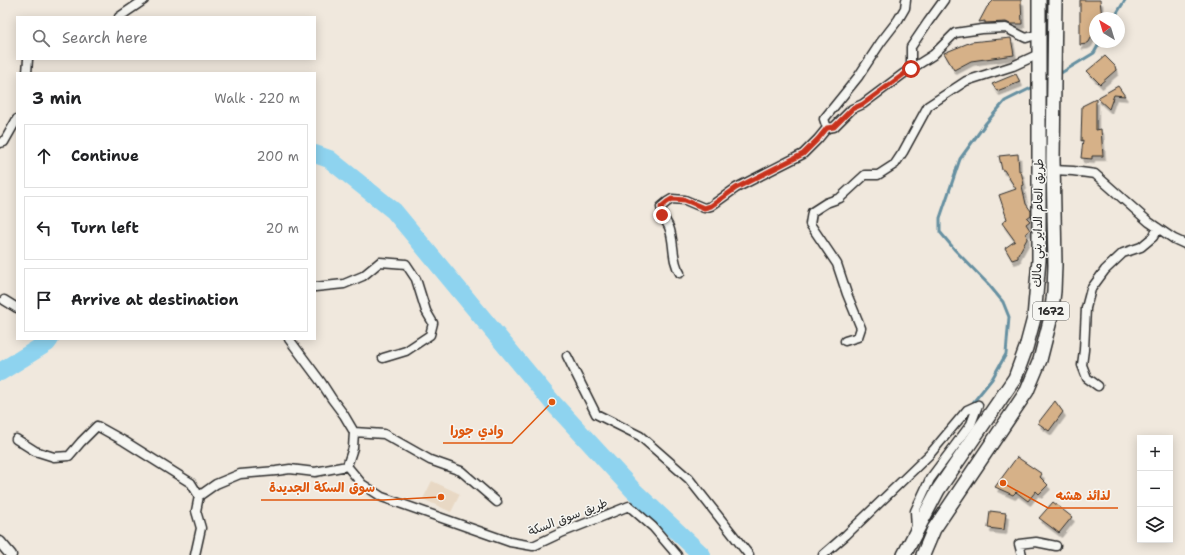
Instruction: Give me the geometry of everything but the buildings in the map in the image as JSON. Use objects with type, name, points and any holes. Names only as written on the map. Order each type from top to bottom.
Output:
[{"type":"highway","name":"طريق العام الداير بني مالك","points":[[904,555],[938,490],[1015,378],[1026,348],[1034,318],[1039,260],[1039,0]]},
{"type":"highway","name":"طريق العام الداير بني مالك","points":[[923,555],[934,529],[1027,391],[1040,360],[1050,317],[1054,291],[1055,265],[1053,170],[1055,0]]},
{"type":"street","points":[[120,16],[144,0]]},
{"type":"street","points":[[827,128],[824,119],[858,77],[881,42],[898,20],[905,8],[906,0]]},
{"type":"street","points":[[911,69],[911,47],[944,0]]},
{"type":"street","points":[[680,273],[675,267],[672,239],[669,228],[662,215],[661,207],[667,202],[672,199],[685,200],[704,208],[711,206],[736,188],[803,154],[827,128],[834,127],[852,109],[863,104],[933,55],[955,33],[1006,28],[1026,38],[1039,34]]},
{"type":"street","points":[[845,341],[858,337],[861,328],[837,264],[810,224],[812,212],[826,203],[840,198],[865,175],[878,175],[895,164],[928,106],[966,81],[1013,66],[1039,54]]},
{"type":"street","points":[[27,72],[28,60]]},
{"type":"street","points":[[0,143],[4,142],[16,121]]},
{"type":"street","points":[[1053,170],[1095,174],[1149,222],[1174,239],[1185,244]]},
{"type":"street","points":[[1098,386],[1087,378],[1082,365],[1086,308],[1091,289],[1105,270],[1123,253],[1141,247],[1153,237],[1158,228]]},
{"type":"street","points":[[316,287],[344,284],[363,276],[380,262],[406,264],[416,279],[426,311],[433,323],[430,335],[406,351],[383,358]]},
{"type":"street","points":[[4,300],[16,307]]},
{"type":"street","points":[[199,496],[216,484],[240,474],[290,469],[314,472],[347,466],[353,448],[354,432],[321,382],[290,340]]},
{"type":"street","points":[[567,356],[596,414],[640,436],[689,479],[749,555]]},
{"type":"street","points":[[822,555],[846,535],[930,454],[967,410],[978,405],[971,424],[930,479],[915,511],[916,531]]},
{"type":"street","points":[[16,439],[35,451],[54,457],[69,456],[97,426],[124,440],[191,483],[199,496],[196,511],[201,528],[195,555]]},
{"type":"street","points":[[354,432],[384,434],[430,460],[461,471],[497,502]]},
{"type":"street","name":"طريق سوق السكة","points":[[347,466],[362,484],[382,497],[510,542],[533,546],[561,533],[629,506],[653,527],[677,555]]},
{"type":"street","points":[[0,542],[6,552]]},
{"type":"street","points":[[1022,555],[1019,544],[1036,542],[1056,546]]},
{"type":"shaded area","points":[[432,481],[460,494],[451,512],[423,499]]},
{"type":"waterway","points":[[1118,12],[1125,0]]},
{"type":"waterway","points":[[1061,73],[1094,53],[1097,48]]},
{"type":"waterway","points":[[971,405],[992,379],[1006,354],[1009,317],[1003,302],[940,232],[940,218],[960,159],[986,123],[1005,101],[1031,88]]},
{"type":"waterway","points":[[316,154],[329,159],[394,211],[552,402],[633,490],[702,555]]},
{"type":"waterway","points":[[0,372],[47,343],[49,340]]},
{"type":"place","name":"وادي جورا","points":[[552,402]]},
{"type":"place","name":"لذائذ هشه","points":[[1003,483]]},
{"type":"place","name":"سوق السكة الجديدة","points":[[441,497]]},
{"type":"route","points":[[662,215],[661,207],[672,199],[685,200],[704,208],[711,206],[736,188],[772,169],[798,158],[827,128],[834,127],[852,109],[863,104],[911,69]]}]
